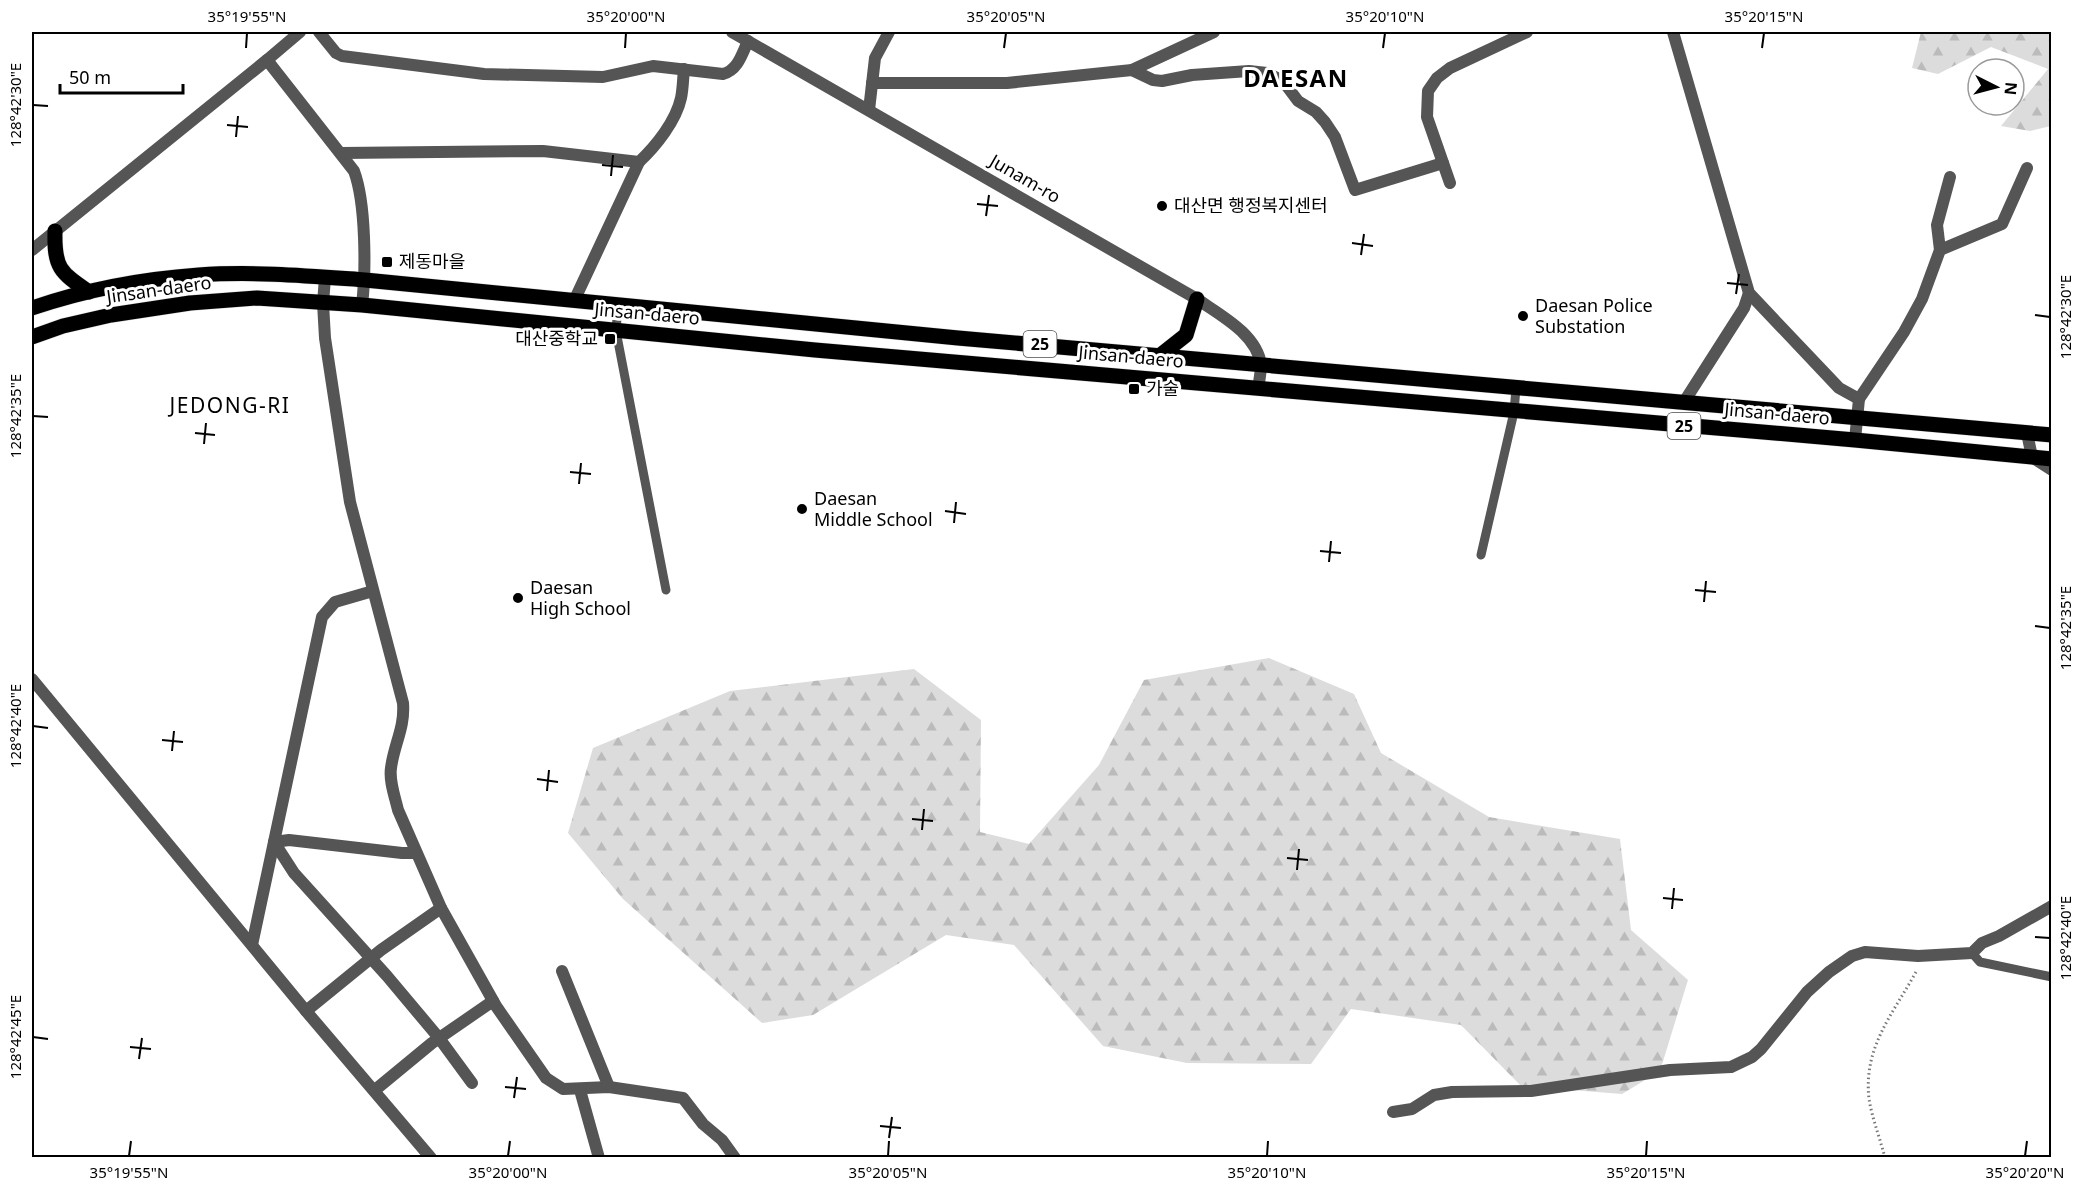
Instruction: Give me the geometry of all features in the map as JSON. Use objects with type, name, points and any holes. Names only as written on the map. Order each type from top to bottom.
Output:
[{"type":"main road","points":[[54,231],[54,252],[57,263],[65,276],[89,292]]},
{"type":"main road","name":"Jinsan-daero","points":[[32,308],[126,284],[199,275],[283,275],[365,280],[958,338],[1162,354],[1261,365],[2052,435]]},
{"type":"main road","name":"Jinsan-daero","points":[[32,337],[63,326],[111,315],[190,303],[257,298],[362,305],[1258,389],[2052,459]]},
{"type":"main road","points":[[1162,354],[1186,334],[1197,299]]},
{"type":"street","points":[[32,250],[300,32]]},
{"type":"street","points":[[319,32],[342,56],[484,74],[603,76],[652,66],[723,74],[730,72],[738,64],[748,41]]},
{"type":"street","name":"Junam-ro","points":[[732,32],[1197,299],[1246,335],[1261,365]]},
{"type":"street","points":[[869,110],[875,58],[889,32]]},
{"type":"street","points":[[872,83],[1007,83],[1132,70],[1214,32]]},
{"type":"street","points":[[1450,183],[1427,117],[1428,91],[1437,78],[1450,68],[1527,32]]},
{"type":"street","points":[[1673,32],[1749,293],[1839,388],[1859,399]]},
{"type":"street","points":[[267,60],[354,171],[360,189],[365,280],[362,305]]},
{"type":"street","points":[[574,301],[639,162],[652,150],[681,99],[684,69]]},
{"type":"street","points":[[1132,70],[1153,80],[1162,81],[1192,75],[1249,70],[1267,73],[1283,81],[1298,100],[1316,112],[1335,137],[1355,190],[1443,163]]},
{"type":"street","points":[[341,153],[543,152],[639,162]]},
{"type":"street","points":[[1941,250],[2002,224],[2027,168]]},
{"type":"street","points":[[1856,440],[1859,399],[1904,332],[1922,299],[1941,250],[1937,225],[1950,177]]},
{"type":"street","points":[[325,278],[323,303],[325,338],[350,502],[403,703],[404,717],[391,769],[391,779],[398,810],[441,908],[493,1001],[546,1078],[563,1089],[609,1087],[683,1098],[703,1124],[722,1140],[735,1158]]},
{"type":"street","points":[[1684,402],[1744,308],[1749,293]]},
{"type":"street","points":[[1258,389],[1261,365]]},
{"type":"street","points":[[2027,433],[2032,457],[2052,470]]},
{"type":"street","points":[[252,945],[322,617],[335,602],[373,591]]},
{"type":"street","points":[[32,679],[306,1011],[431,1158]]},
{"type":"street","points":[[274,842],[289,840],[402,854],[416,853]]},
{"type":"street","points":[[274,842],[294,873],[439,1038],[472,1083]]},
{"type":"street","points":[[1393,1112],[1412,1109],[1434,1095],[1452,1092],[1531,1091],[1670,1070],[1731,1067],[1752,1057],[1761,1049],[1807,992],[1829,972],[1852,956],[1874,952],[1925,955],[1972,953],[1982,943],[2052,906]]},
{"type":"street","points":[[306,1011],[371,958],[441,908]]},
{"type":"street","points":[[562,971],[609,1087]]},
{"type":"street","points":[[375,1090],[439,1038],[493,1001]]},
{"type":"street","points":[[580,1090],[598,1158]]},
{"type":"lane","points":[[618,305],[616,330],[666,590]]},
{"type":"lane","points":[[1481,555],[1514,412],[1516,388]]},
{"type":"lane","points":[[1972,953],[1980,962],[2052,977]]},
{"type":"path","points":[[1885,1158],[1869,1099],[1869,1066],[1874,1046],[1925,955]]},
{"type":"green space","points":[[1921,32],[2051,32],[2051,126],[2030,131],[2001,126],[2008,117],[2026,117],[2026,96],[2048,69],[2026,61],[2026,57],[2017,57],[1991,47],[1971,57],[1966,57],[1966,60],[1938,74],[1912,68]]},
{"type":"green space","points":[[1269,658],[1354,694],[1381,753],[1489,817],[1620,839],[1631,930],[1688,980],[1660,1071],[1622,1094],[1521,1086],[1461,1025],[1351,1009],[1311,1064],[1187,1063],[1103,1046],[1014,945],[946,935],[813,1015],[762,1023],[623,899],[568,833],[593,748],[730,691],[914,669],[981,720],[980,832],[1029,844],[1099,765],[1144,680]]},
{"type":"place","name":"대산면 행정복지센터","points":[[1162,206]]},
{"type":"place","name":"제동마을","points":[[387,262]]},
{"type":"place","name":"Daesan Police Substation","points":[[1523,316]]},
{"type":"place","name":"대산중학교","points":[[610,339]]},
{"type":"place","name":"가술","points":[[1134,389]]},
{"type":"place","name":"Daesan Middle School","points":[[802,509]]},
{"type":"place","name":"Daesan High School","points":[[518,598]]},
{"type":"district","name":"DAESAN","points":[[1296,79]]},
{"type":"district","name":"JEDONG-RI","points":[[230,406]]}]
